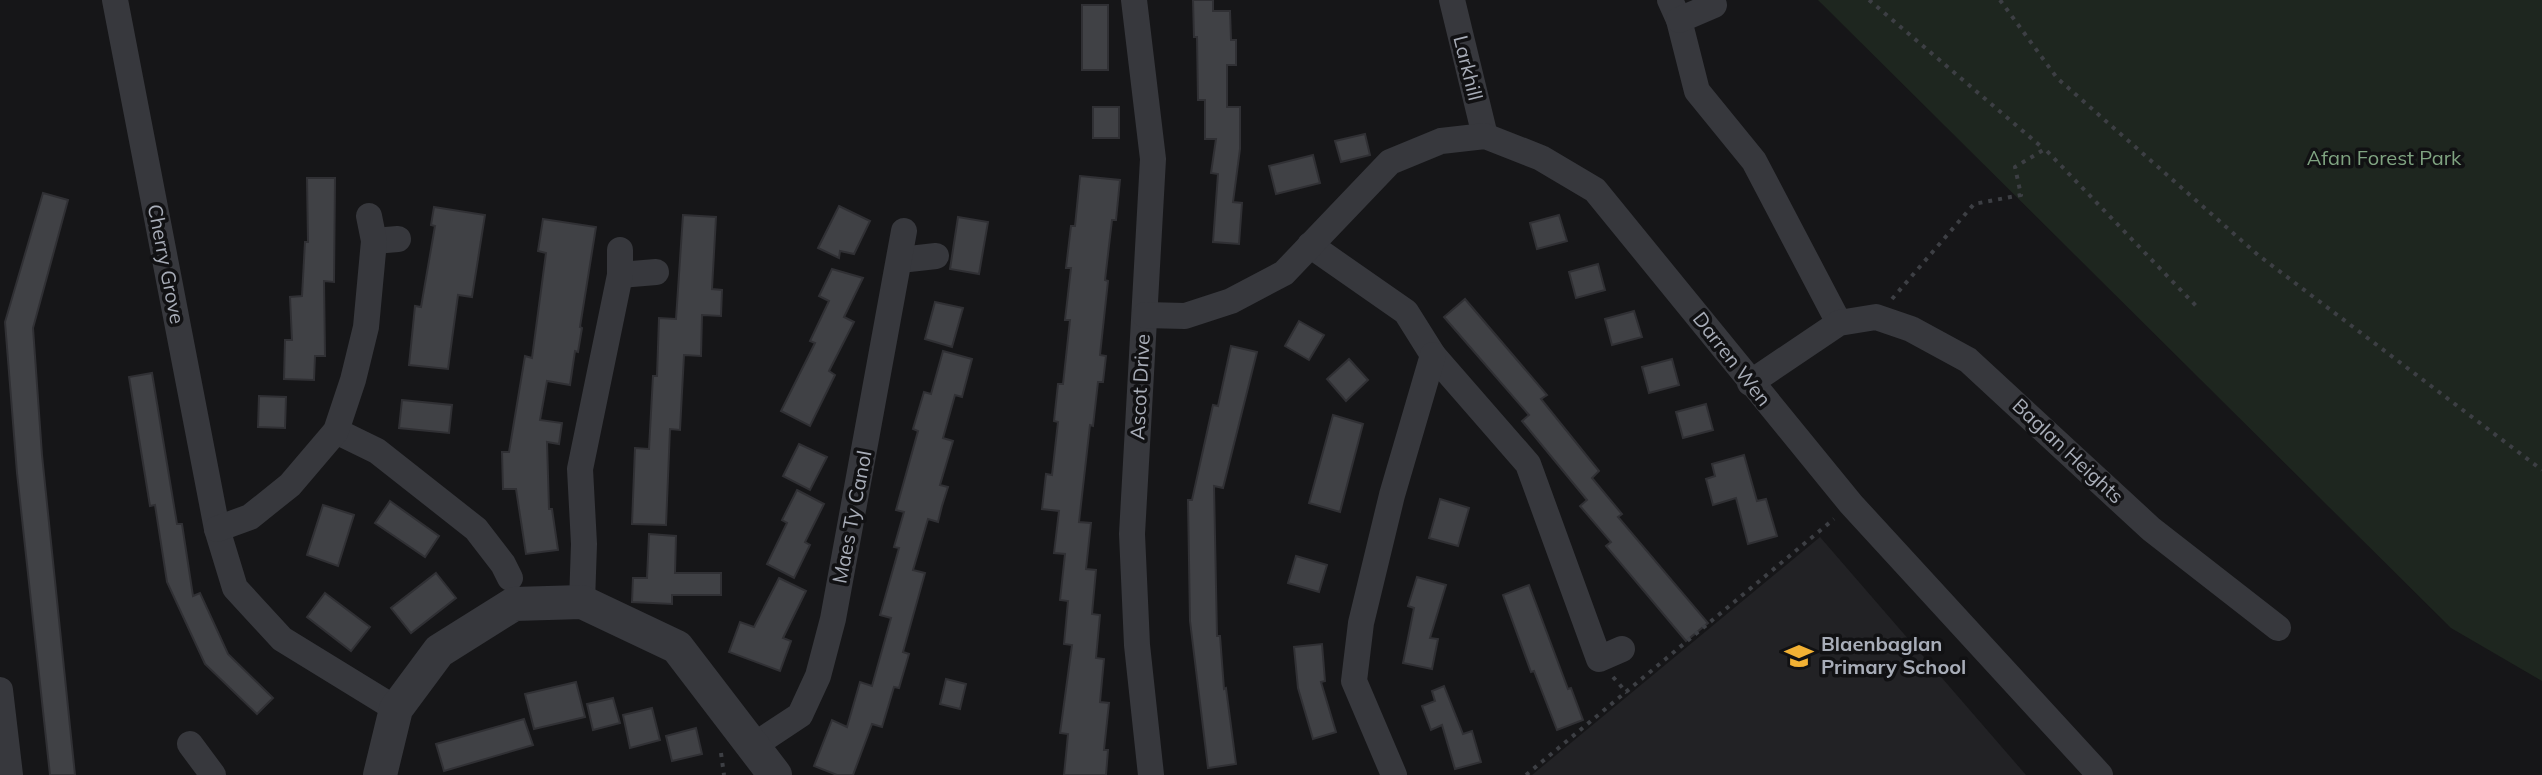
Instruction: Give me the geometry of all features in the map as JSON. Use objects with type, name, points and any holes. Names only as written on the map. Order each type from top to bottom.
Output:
[{"type":"street","name":"Cherry Grove","points":[[115,0],[217,529],[235,588],[282,639],[396,709]]},
{"type":"street","name":"Ascot Drive","points":[[1134,0],[1153,159],[1132,534],[1137,645],[1151,775]]},
{"type":"street","name":"Larkhill","points":[[1452,0],[1485,136]]},
{"type":"street","points":[[1714,5],[1674,10],[1697,91],[1754,161],[1839,323]]},
{"type":"street","name":"Darren Wen","points":[[1145,315],[1185,316],[1231,301],[1284,273],[1390,162],[1441,141],[1485,136],[1541,158],[1595,190],[1851,504],[2100,775]]},
{"type":"street","name":"Maes Ty Canol","points":[[753,746],[800,715],[818,676],[833,619],[904,231]]},
{"type":"street","points":[[217,529],[250,517],[290,485],[336,431],[366,327],[380,232]]},
{"type":"street","points":[[1310,245],[1406,312],[1433,355],[1528,464],[1599,659],[1622,649]]},
{"type":"street","points":[[900,260],[936,256]]},
{"type":"street","points":[[582,602],[584,544],[580,469],[620,263],[656,272]]},
{"type":"street","name":"Baglan Heights","points":[[1750,383],[1839,323],[1876,317],[1911,329],[1968,360],[2151,529],[2278,628]]},
{"type":"street","points":[[1394,775],[1354,681],[1361,623],[1392,495],[1433,355]]},
{"type":"street","points":[[336,431],[377,451],[476,529],[499,573]]},
{"type":"street","points":[[380,775],[396,709],[439,651],[514,604],[582,602],[677,647],[775,775]]},
{"type":"street","points":[[0,690],[10,775]]},
{"type":"street","points":[[190,744],[206,772]]},
{"type":"path","points":[[1869,0],[2045,149],[2199,309]]},
{"type":"path","points":[[2000,0],[2057,78],[2258,255],[2542,470]]},
{"type":"path","points":[[1876,317],[1974,204],[2021,195],[2015,167],[2045,149]]},
{"type":"path","points":[[1526,775],[1851,504]]},
{"type":"shaded area","name":"Blaenbaglan Primary School","points":[[1820,537],[2026,775],[1532,775]]},
{"type":"green space","name":"Afan Forest Park","points":[[1818,0],[2542,0],[2542,681],[2451,628]]},
{"type":"building","points":[[1193,0],[1213,0],[1213,11],[1230,11],[1231,40],[1236,40],[1236,65],[1227,65],[1227,107],[1240,107],[1240,149],[1233,202],[1242,203],[1239,244],[1213,242],[1218,174],[1211,173],[1216,139],[1205,139],[1205,100],[1198,100]]},
{"type":"building","points":[[1082,5],[1108,5],[1108,70],[1082,70]]},
{"type":"building","points":[[1093,107],[1119,107],[1119,138],[1093,138]]},
{"type":"building","points":[[1365,134],[1370,155],[1341,162],[1335,141]]},
{"type":"building","points":[[1313,155],[1320,183],[1276,194],[1269,166]]},
{"type":"building","points":[[1080,176],[1120,180],[1105,280],[1108,281],[1100,355],[1106,356],[1103,382],[1098,382],[1093,426],[1090,425],[1079,522],[1091,523],[1086,569],[1096,570],[1092,614],[1100,615],[1096,658],[1104,659],[1100,702],[1109,703],[1104,750],[1108,750],[1106,775],[1064,775],[1068,734],[1060,733],[1072,645],[1064,644],[1068,601],[1060,600],[1065,554],[1054,553],[1059,511],[1042,509],[1046,474],[1052,475],[1058,422],[1054,421],[1058,384],[1063,384],[1070,320],[1065,320],[1071,268],[1066,268],[1071,226],[1075,226]]},
{"type":"building","points":[[307,178],[335,178],[334,282],[324,281],[325,356],[315,356],[314,380],[284,379],[285,340],[292,340],[290,297],[302,296],[305,242],[308,242]]},
{"type":"building","points":[[43,193],[68,200],[33,328],[42,455],[75,775],[50,775],[17,473],[5,322]]},
{"type":"building","points":[[839,206],[870,221],[854,254],[840,251],[839,258],[818,248]]},
{"type":"building","points":[[434,207],[485,215],[472,297],[458,295],[448,369],[409,365],[415,306],[421,307],[435,226],[431,225]]},
{"type":"building","points":[[683,215],[716,217],[712,289],[722,290],[721,316],[702,315],[701,356],[684,355],[680,430],[670,429],[666,525],[632,524],[635,448],[649,449],[653,376],[657,376],[659,318],[676,319]]},
{"type":"building","points":[[1559,215],[1567,241],[1537,249],[1530,223]]},
{"type":"building","points":[[958,217],[988,222],[979,274],[950,269]]},
{"type":"building","points":[[543,219],[596,227],[582,328],[570,385],[547,381],[540,420],[562,423],[559,444],[547,442],[549,509],[552,509],[558,550],[526,554],[516,489],[503,489],[502,452],[509,452],[525,356],[532,358],[546,253],[538,251]]},
{"type":"building","points":[[1598,264],[1605,290],[1576,298],[1569,272]]},
{"type":"building","points":[[832,269],[863,278],[844,317],[854,322],[829,371],[835,375],[810,426],[781,411],[815,343],[810,341],[829,301],[819,296]]},
{"type":"building","points":[[1465,299],[1547,395],[1541,399],[1599,471],[1592,478],[1622,514],[1618,517],[1708,623],[1686,641],[1606,546],[1611,542],[1580,506],[1587,500],[1522,421],[1529,415],[1444,317]]},
{"type":"building","points":[[935,302],[963,308],[952,347],[925,339]]},
{"type":"building","points":[[1634,311],[1642,337],[1612,345],[1605,319]]},
{"type":"building","points":[[1299,321],[1324,335],[1309,360],[1285,346]]},
{"type":"building","points":[[1231,346],[1257,352],[1223,488],[1214,486],[1217,636],[1220,636],[1224,689],[1236,764],[1208,768],[1190,621],[1188,500],[1192,500],[1213,405],[1218,406]]},
{"type":"building","points":[[943,351],[972,359],[962,397],[955,395],[943,438],[953,441],[940,485],[948,487],[938,522],[928,519],[913,570],[925,573],[903,652],[909,654],[899,688],[894,687],[882,727],[872,724],[853,775],[837,775],[814,766],[832,720],[847,727],[860,682],[872,686],[891,618],[880,615],[899,548],[894,547],[904,512],[896,510],[918,431],[913,429],[924,392],[931,394]]},
{"type":"building","points":[[1349,359],[1368,380],[1346,401],[1327,379]]},
{"type":"building","points":[[1672,359],[1679,385],[1649,393],[1642,367]]},
{"type":"building","points":[[152,373],[177,524],[182,524],[193,596],[200,593],[228,654],[273,698],[257,714],[205,664],[167,582],[155,505],[150,506],[129,377]]},
{"type":"building","points":[[259,396],[286,397],[285,428],[258,427]]},
{"type":"building","points":[[402,400],[452,405],[449,433],[399,428]]},
{"type":"building","points":[[1706,404],[1713,430],[1683,438],[1676,412]]},
{"type":"building","points":[[1333,415],[1363,424],[1340,512],[1309,503]]},
{"type":"building","points":[[799,444],[827,457],[810,490],[783,476]]},
{"type":"building","points":[[1744,455],[1757,501],[1766,499],[1777,536],[1748,544],[1736,498],[1713,505],[1706,479],[1715,476],[1712,464]]},
{"type":"building","points":[[797,490],[824,504],[805,542],[810,545],[794,578],[767,564],[787,523],[782,520]]},
{"type":"building","points":[[1440,499],[1469,508],[1458,546],[1429,538]]},
{"type":"building","points":[[390,501],[439,536],[425,557],[375,523]]},
{"type":"building","points":[[323,505],[354,515],[338,566],[307,555]]},
{"type":"building","points":[[649,534],[676,536],[675,573],[721,573],[721,595],[672,595],[672,604],[632,602],[633,578],[647,578]]},
{"type":"building","points":[[1296,556],[1327,565],[1319,592],[1288,583]]},
{"type":"building","points":[[436,573],[456,598],[411,633],[391,608]]},
{"type":"building","points":[[1417,577],[1446,585],[1430,638],[1438,639],[1432,669],[1403,663],[1414,608],[1408,606]]},
{"type":"building","points":[[779,578],[806,591],[783,638],[791,641],[780,671],[729,652],[740,622],[754,627]]},
{"type":"building","points":[[1529,585],[1568,689],[1571,688],[1583,720],[1557,730],[1534,671],[1531,672],[1503,595]]},
{"type":"building","points":[[325,593],[370,627],[351,651],[307,617]]},
{"type":"building","points":[[1322,644],[1325,681],[1321,682],[1336,732],[1313,739],[1298,688],[1294,647]]},
{"type":"building","points":[[946,679],[966,684],[960,709],[940,704]]},
{"type":"building","points":[[576,682],[585,717],[534,729],[525,694]]},
{"type":"building","points":[[1444,686],[1463,734],[1472,731],[1481,762],[1455,769],[1442,725],[1431,730],[1422,706],[1435,701],[1432,691]]},
{"type":"building","points":[[613,698],[620,723],[593,730],[587,704]]},
{"type":"building","points":[[652,708],[660,740],[630,748],[623,715]]},
{"type":"building","points":[[524,719],[533,745],[444,771],[436,744]]},
{"type":"building","points":[[696,728],[702,754],[672,761],[666,736]]},
{"type":"place","name":"Blaenbaglan Primary School","points":[[1799,656]]}]
